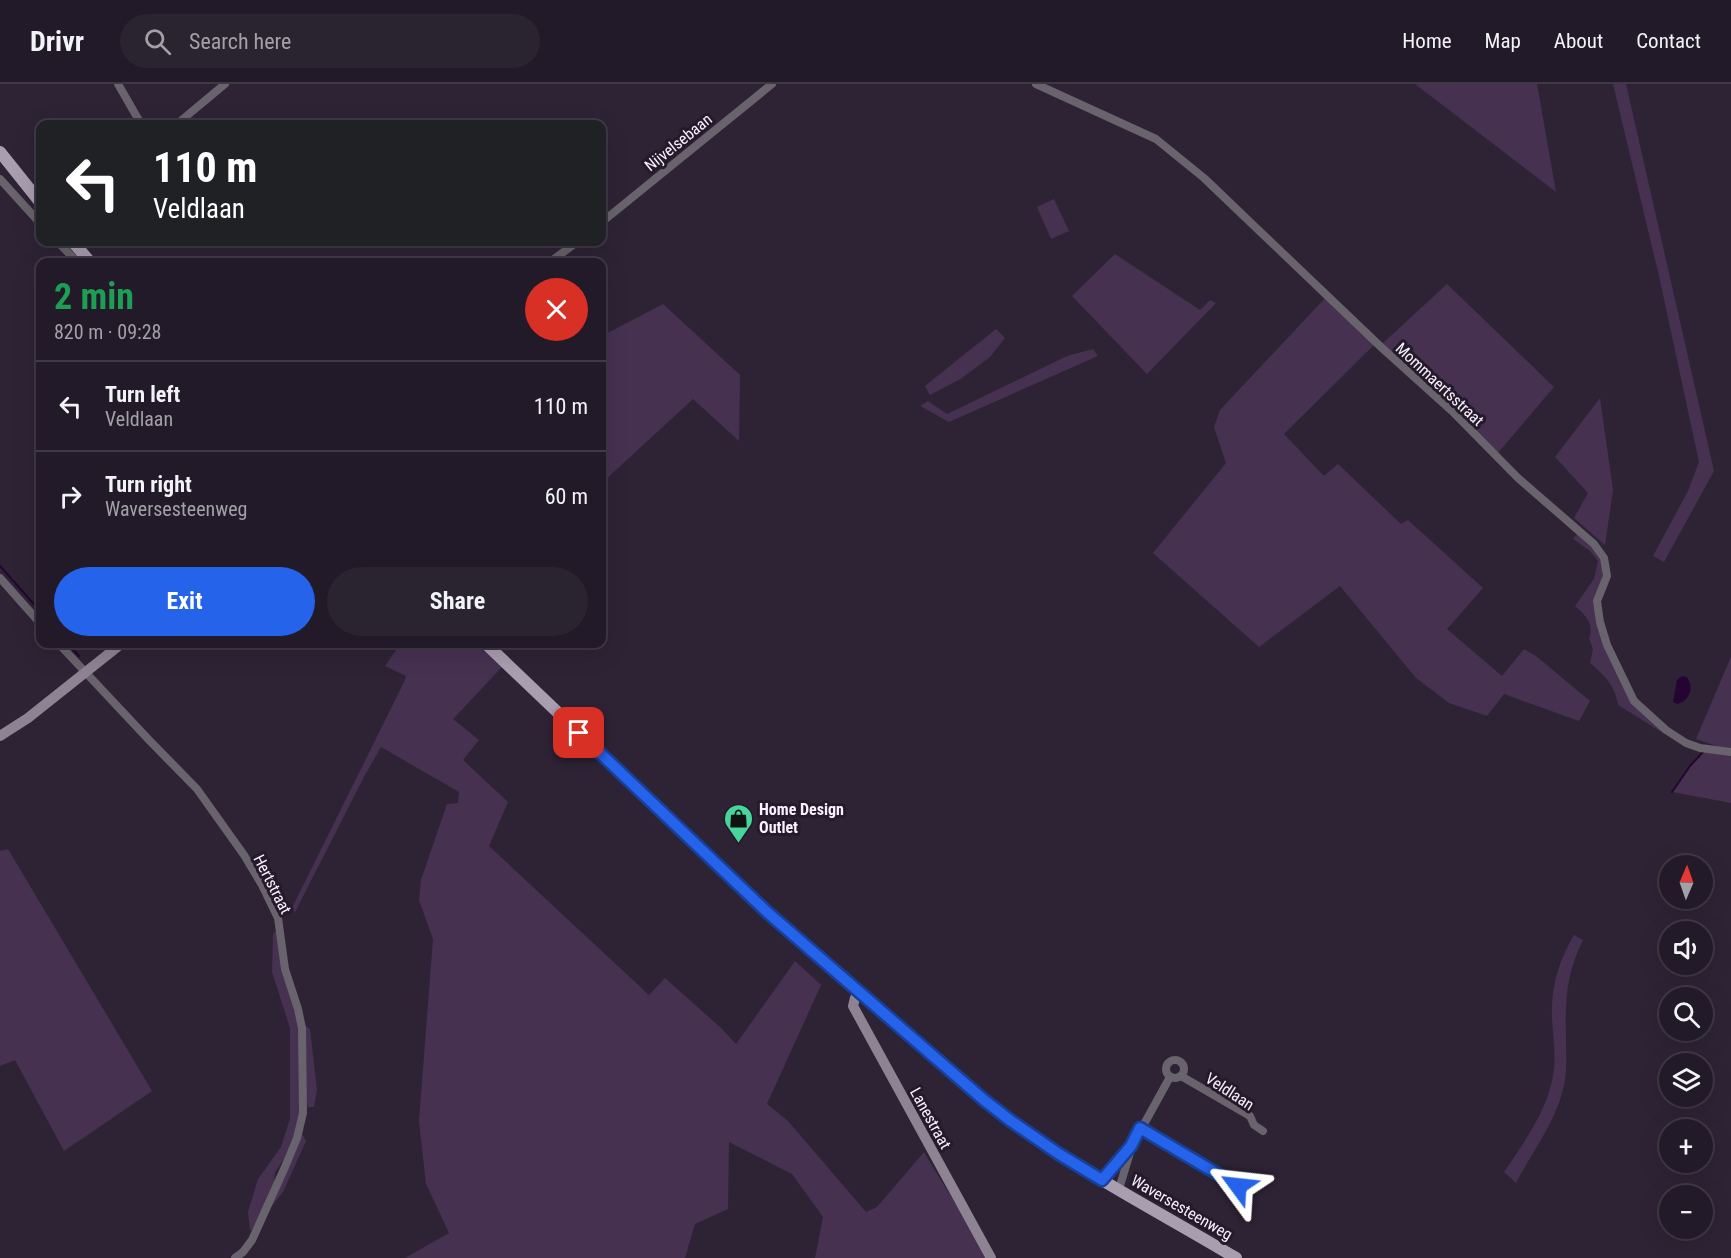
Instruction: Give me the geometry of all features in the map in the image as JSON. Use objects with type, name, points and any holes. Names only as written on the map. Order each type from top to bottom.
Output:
[{"type":"main road","points":[[0,152],[36,197]]},
{"type":"main road","points":[[76,246],[87,258]]},
{"type":"main road","name":"Waversesteenweg","points":[[490,648],[767,912],[1011,1121],[1059,1154],[1236,1258]]},
{"type":"street","points":[[118,84],[139,120]]},
{"type":"street","points":[[182,120],[225,84]]},
{"type":"street","name":"Nijvelsebaan","points":[[606,219],[772,84]]},
{"type":"street","name":"Mommaertsstraat","points":[[1036,84],[1156,139],[1196,172],[1452,411],[1518,478],[1594,544],[1604,558],[1607,576],[1598,601],[1600,622],[1607,645],[1634,701],[1666,730],[1686,743],[1700,748],[1731,752]]},
{"type":"street","points":[[0,179],[36,219]]},
{"type":"street","points":[[62,246],[72,258]]},
{"type":"street","points":[[555,258],[572,246]]},
{"type":"street","points":[[0,578],[36,618]]},
{"type":"street","name":"Hertstraat","points":[[63,648],[197,789],[244,855],[278,918],[285,969],[302,1028],[303,1113],[297,1138],[252,1240],[235,1258]]},
{"type":"street","points":[[0,736],[28,718],[117,648]]},
{"type":"street","name":"Lanestraat","points":[[859,992],[853,1006],[991,1258]]},
{"type":"street","name":"Veldlaan","points":[[1169,1061],[1181,1062],[1184,1068],[1181,1076],[1176,1079],[1166,1073],[1169,1061]]},
{"type":"street","name":"Veldlaan","points":[[1181,1076],[1250,1116],[1254,1125],[1263,1131]]},
{"type":"street","name":"Veldlaan","points":[[1119,1189],[1131,1146],[1170,1077]]},
{"type":"street","points":[[1140,1128],[1238,1186]]},
{"type":"street","name":"Veldlaan","points":[[1102,1180],[1131,1146]]},
{"type":"shaded area","points":[[1415,84],[1537,84],[1556,192]]},
{"type":"shaded area","points":[[1613,84],[1626,84],[1714,471],[1664,562],[1653,556],[1688,491],[1699,462],[1659,276]]},
{"type":"shaded area","points":[[1054,199],[1069,231],[1051,239],[1037,207]]},
{"type":"shaded area","points":[[1115,254],[1200,310],[1210,300],[1216,303],[1147,374],[1072,296]]},
{"type":"shaded area","points":[[1447,284],[1554,387],[1497,454],[1382,344]]},
{"type":"shaded area","points":[[1327,296],[1376,343],[1284,434],[1324,476],[1338,464],[1401,524],[1408,520],[1483,588],[1447,629],[1502,676],[1524,649],[1536,656],[1590,701],[1579,721],[1504,694],[1487,716],[1449,703],[1416,678],[1340,586],[1259,647],[1153,553],[1226,463],[1214,427],[1220,410]]},
{"type":"shaded area","points":[[663,304],[740,375],[739,441],[693,399],[606,479],[606,334]]},
{"type":"shaded area","points":[[996,329],[1005,338],[990,357],[962,378],[930,395],[925,386]]},
{"type":"shaded area","points":[[1093,349],[1098,356],[949,422],[920,406],[928,401],[947,414],[1067,356]]},
{"type":"shaded area","points":[[1600,398],[1613,490],[1605,545],[1574,518],[1588,493],[1555,457]]},
{"type":"shaded area","points":[[1579,531],[1604,558],[1598,624],[1606,652],[1625,690],[1664,731],[1663,733],[1618,705],[1612,686],[1590,663],[1593,649],[1589,638],[1590,624],[1575,606],[1594,579],[1598,561],[1590,551],[1573,539]]},
{"type":"shaded area","points":[[397,648],[481,648],[502,667],[453,719],[479,740],[463,760],[508,802],[489,846],[649,995],[665,978],[736,1044],[795,961],[821,985],[767,1104],[788,1121],[866,1212],[877,1207],[924,1152],[988,1258],[815,1258],[823,1217],[792,1174],[729,1142],[728,1209],[695,1224],[685,1258],[405,1258],[449,1233],[426,1184],[419,1121],[433,939],[419,900],[421,880],[447,804],[458,803],[459,792],[381,747],[295,912],[291,910],[404,682],[406,676],[385,666]]},
{"type":"shaded area","points":[[1731,657],[1731,751],[1696,739]]},
{"type":"shaded area","points":[[1682,676],[1687,677],[1689,681],[1690,693],[1685,700],[1677,704],[1673,702],[1677,680]]},
{"type":"shaded area","points":[[1707,749],[1731,754],[1731,803],[1672,792],[1690,766]]},
{"type":"shaded area","points":[[8,849],[152,1091],[64,1151],[15,1060],[0,1066],[0,851]]},
{"type":"shaded area","points":[[277,930],[299,1018],[301,1106],[294,1135],[284,1159],[275,1172],[274,1185],[255,1226],[250,1231],[248,1212],[258,1179],[281,1147],[290,1119],[290,1028],[272,972],[273,934]]},
{"type":"shaded area","points":[[1574,935],[1583,940],[1573,964],[1568,988],[1566,1070],[1562,1094],[1552,1120],[1516,1183],[1504,1172],[1535,1123],[1552,1083],[1554,1069],[1553,993],[1561,963]]},
{"type":"shaded area","points":[[304,1025],[310,1029],[317,1090],[314,1107],[308,1107],[306,1100]]},
{"type":"shaded area","points":[[301,1132],[306,1141],[283,1192],[270,1208]]},
{"type":"waterway","points":[[0,566],[36,606]]},
{"type":"waterway","points":[[72,648],[79,656]]},
{"type":"waterway","points":[[1672,792],[1703,752]]},
{"type":"place","name":"Home Design Outlet","points":[[738,844]]},
{"type":"route","points":[[579,733],[767,912],[841,977],[984,1100],[1059,1154],[1102,1180],[1131,1146],[1140,1128],[1238,1186]]}]
